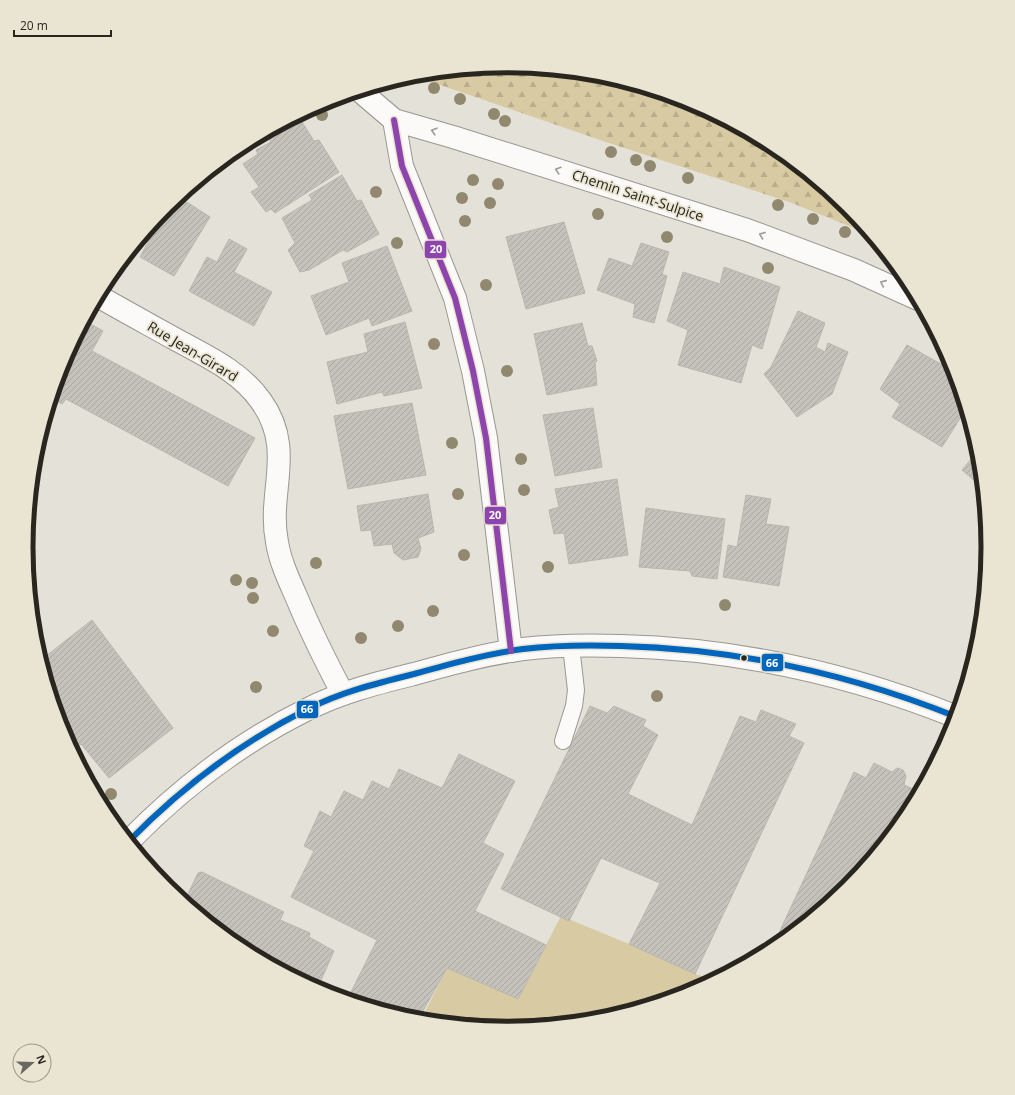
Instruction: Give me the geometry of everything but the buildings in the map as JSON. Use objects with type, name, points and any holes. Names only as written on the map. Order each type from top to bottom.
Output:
[{"type":"street","name":"Chemin Saint-Sulpice","points":[[365,95],[394,120],[453,137],[747,230],[854,270],[909,295]]},
{"type":"street","points":[[394,120],[402,166],[455,298],[472,371],[486,438],[511,651]]},
{"type":"street","name":"Rue Jean-Girard","points":[[104,299],[212,359],[242,380],[261,401],[274,426],[279,451],[279,478],[275,518],[276,542],[283,566],[318,646],[344,694]]},
{"type":"street","points":[[132,837],[174,798],[231,754],[283,721],[322,702],[344,694],[452,663],[511,651],[571,646],[636,646],[693,650],[771,662],[852,680],[902,696],[951,715]]},
{"type":"lane","points":[[562,741],[574,706],[576,690],[571,646]]},
{"type":"green space","points":[[476,74],[539,74],[600,82],[660,98],[717,122],[771,153],[820,191],[843,212],[860,231],[792,203],[603,141],[426,80]]},
{"type":"green space","points":[[561,916],[629,944],[695,974],[707,978],[660,997],[630,1006],[569,1018],[508,1022],[476,1021],[424,1014],[447,968],[518,999]]},
{"type":"transit line","name":"20","points":[[394,120],[402,166],[455,298],[473,371],[486,438],[511,651]]},
{"type":"transit line","name":"66","points":[[132,838],[169,803],[236,751],[259,736],[308,709],[333,698],[373,685],[468,660],[523,649],[597,645],[664,648],[750,658],[834,676],[876,688],[951,715]]}]
